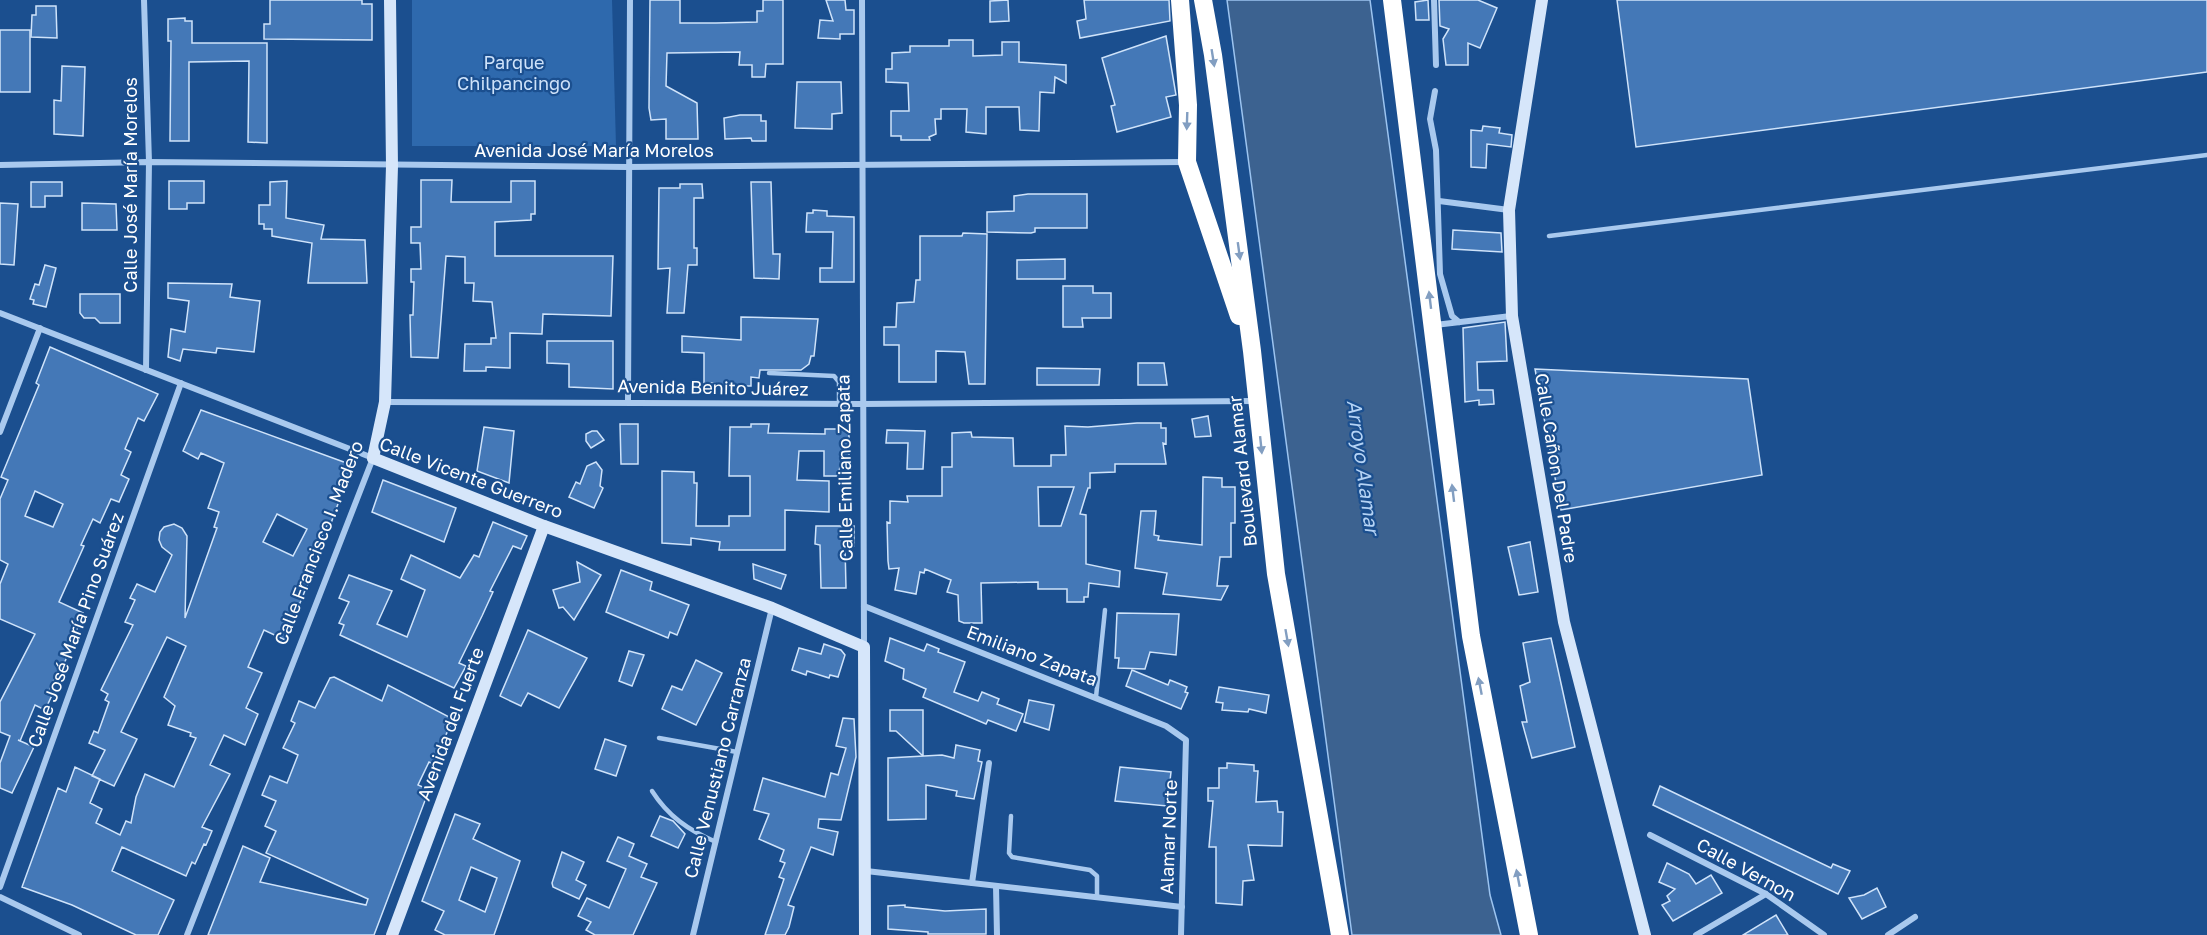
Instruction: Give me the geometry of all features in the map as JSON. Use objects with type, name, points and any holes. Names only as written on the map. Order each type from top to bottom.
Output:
[{"type":"highway","points":[[1180,0],[1188,105],[1187,162],[1252,351]]},
{"type":"highway","name":"Boulevard Alamar","points":[[1203,0],[1213,56],[1252,351],[1276,574],[1340,935]]},
{"type":"highway","points":[[1392,0],[1471,636],[1529,935]]},
{"type":"street","name":"Calle José María Morelos","points":[[144,0],[149,162],[146,370]]},
{"type":"street","name":"Calle Francisco I. Madero","points":[[187,935],[373,458],[385,402],[392,166],[390,0]]},
{"type":"street","points":[[628,402],[630,0]]},
{"type":"street","name":"Calle Emiliano Zapata","points":[[862,0],[865,935]]},
{"type":"street","points":[[1434,0],[1436,65]]},
{"type":"street","name":"Calle Cañon Del Padre","points":[[1542,0],[1509,210],[1512,316],[1564,622],[1645,935]]},
{"type":"street","points":[[1436,91],[1430,119],[1436,150],[1439,201],[1437,239],[1440,274],[1452,316],[1459,322]]},
{"type":"street","name":"Avenida José María Morelos","points":[[0,165],[149,162],[628,167],[1187,162]]},
{"type":"street","points":[[1439,201],[1509,210]]},
{"type":"street","name":"Calle Vicente Guerrero","points":[[0,313],[544,526],[772,608],[864,647]]},
{"type":"street","points":[[1433,326],[1512,316]]},
{"type":"street","points":[[0,432],[40,328]]},
{"type":"street","name":"Calle José María Pino Suárez","points":[[0,887],[181,383]]},
{"type":"street","name":"Avenida Benito Juárez","points":[[385,402],[862,404],[1257,401]]},
{"type":"street","name":"Avenida del Fuerte","points":[[392,935],[544,526]]},
{"type":"street","name":"Emiliano Zapata","points":[[864,606],[1166,726],[1186,740]]},
{"type":"street","name":"Calle Venustiano Carranza","points":[[693,935],[772,608]]},
{"type":"street","name":"Alamar Norte","points":[[1181,935],[1186,740]]},
{"type":"street","points":[[972,883],[989,763]]},
{"type":"street","name":"Calle Vernon","points":[[1650,835],[1766,894],[1824,935]]},
{"type":"street","points":[[866,871],[1097,895],[1182,907]]},
{"type":"street","points":[[996,886],[997,935]]},
{"type":"street","points":[[1696,935],[1766,894]]},
{"type":"street","points":[[0,897],[79,935]]},
{"type":"street","points":[[1888,935],[1915,917]]},
{"type":"lane","points":[[1549,236],[2207,155]]},
{"type":"lane","points":[[769,373],[834,376],[839,382],[839,404]]},
{"type":"lane","points":[[1096,697],[1105,610]]},
{"type":"lane","points":[[659,738],[737,752]]},
{"type":"lane","points":[[652,791],[663,808],[678,822],[716,842]]},
{"type":"lane","points":[[1011,816],[1009,853],[1012,857],[1090,870],[1097,876],[1097,895]]},
{"type":"green space","name":"Parque Chilpancingo","points":[[412,0],[612,0],[616,146],[412,146]]},
{"type":"water","name":"Arroyo Alamar","points":[[1227,0],[1370,0],[1490,895],[1501,935],[1352,935]]},
{"type":"building","points":[[270,0],[362,0],[362,4],[372,4],[372,40],[264,39],[264,24],[270,24]]},
{"type":"building","points":[[650,0],[680,0],[680,23],[716,23],[757,22],[757,11],[763,11],[763,0],[783,0],[783,64],[766,64],[765,77],[752,77],[752,65],[739,65],[740,52],[667,53],[666,86],[697,103],[698,139],[666,139],[666,119],[651,120],[649,108]]},
{"type":"building","points":[[826,0],[845,0],[846,10],[854,10],[854,34],[840,34],[840,39],[818,38],[820,20],[833,21]]},
{"type":"building","points":[[1008,0],[1009,21],[990,22],[990,1]]},
{"type":"building","points":[[1084,0],[1169,0],[1170,21],[1080,38],[1077,21],[1086,19]]},
{"type":"building","points":[[1428,0],[1429,20],[1416,20],[1415,2]]},
{"type":"building","points":[[1439,0],[1478,0],[1497,8],[1480,48],[1468,43],[1468,65],[1446,65],[1443,39],[1449,29],[1440,26]]},
{"type":"building","points":[[1617,0],[2207,0],[2207,72],[1636,147]]},
{"type":"building","points":[[36,6],[56,6],[57,38],[31,37],[32,15],[36,15]]},
{"type":"building","points":[[185,18],[185,21],[192,21],[192,43],[267,43],[267,143],[248,142],[249,61],[189,62],[189,141],[170,141],[171,41],[168,41],[168,19]]},
{"type":"building","points":[[0,30],[30,30],[30,92],[0,92]]},
{"type":"building","points":[[1166,36],[1176,95],[1166,97],[1171,117],[1117,132],[1111,106],[1115,105],[1102,58]]},
{"type":"building","points":[[949,40],[973,40],[973,56],[1002,55],[1002,42],[1019,42],[1019,62],[1066,65],[1066,83],[1055,77],[1054,93],[1040,92],[1039,131],[1020,130],[1019,107],[986,107],[986,134],[966,132],[967,109],[941,109],[941,119],[935,119],[936,134],[929,137],[930,140],[901,140],[901,136],[891,136],[891,111],[909,111],[908,83],[886,82],[886,69],[892,69],[892,53],[910,52],[910,46],[949,46]]},
{"type":"building","points":[[62,66],[85,67],[83,136],[54,134],[54,100],[61,101]]},
{"type":"building","points":[[797,82],[841,82],[842,113],[832,114],[832,129],[795,128]]},
{"type":"building","points":[[761,115],[761,121],[766,121],[766,141],[752,141],[751,138],[725,139],[724,118]]},
{"type":"building","points":[[1483,126],[1500,128],[1499,133],[1512,135],[1511,147],[1487,144],[1486,168],[1471,167],[1471,130],[1482,131]]},
{"type":"building","points":[[421,180],[452,180],[451,202],[511,202],[511,181],[535,181],[535,214],[531,214],[531,220],[495,222],[495,256],[613,256],[611,316],[543,314],[542,334],[510,333],[510,368],[486,367],[486,371],[464,371],[465,344],[491,344],[491,338],[496,338],[492,302],[473,301],[474,283],[465,283],[465,257],[446,256],[438,358],[411,357],[410,315],[413,315],[414,282],[411,282],[411,269],[421,269],[420,243],[411,243],[411,227],[421,227]]},
{"type":"building","points":[[169,181],[204,181],[204,203],[187,203],[187,209],[169,209]]},
{"type":"building","points":[[287,181],[286,218],[324,225],[321,239],[365,240],[367,283],[308,283],[312,243],[272,236],[272,229],[264,229],[264,224],[259,224],[259,205],[270,205],[270,182]]},
{"type":"building","points":[[31,182],[62,182],[62,196],[45,196],[45,207],[31,207]]},
{"type":"building","points":[[751,182],[771,182],[773,254],[780,254],[779,279],[754,278]]},
{"type":"building","points":[[680,184],[702,184],[703,198],[694,198],[694,248],[697,248],[697,265],[688,265],[684,313],[667,313],[670,268],[658,269],[659,188],[680,188]]},
{"type":"building","points":[[1087,194],[1087,228],[1035,228],[1035,232],[1031,233],[987,232],[987,212],[1014,211],[1014,196]]},
{"type":"building","points":[[0,203],[18,204],[14,265],[0,264]]},
{"type":"building","points":[[82,203],[116,204],[117,230],[82,230]]},
{"type":"building","points":[[813,210],[827,211],[827,216],[854,217],[854,282],[820,282],[820,268],[832,268],[833,232],[806,232],[807,213],[813,213]]},
{"type":"building","points":[[1453,230],[1501,233],[1502,252],[1452,249]]},
{"type":"building","points":[[963,233],[987,234],[985,384],[969,384],[965,352],[936,351],[936,382],[899,382],[899,345],[884,345],[884,327],[896,327],[897,303],[914,302],[916,280],[920,280],[920,236],[962,236]]},
{"type":"building","points":[[1065,259],[1065,279],[1017,279],[1017,260]]},
{"type":"building","points":[[45,265],[56,268],[46,307],[33,304],[34,300],[30,299],[35,284],[39,285]]},
{"type":"building","points":[[168,283],[232,284],[230,297],[260,301],[254,352],[217,348],[216,353],[183,349],[180,361],[168,357],[171,329],[185,332],[189,301],[168,298]]},
{"type":"building","points":[[1063,286],[1093,286],[1093,293],[1111,293],[1111,318],[1082,318],[1083,327],[1063,327]]},
{"type":"building","points":[[80,294],[120,294],[120,323],[100,323],[95,318],[84,318],[80,313]]},
{"type":"building","points":[[741,317],[818,319],[814,356],[811,356],[809,364],[801,370],[760,370],[759,378],[751,377],[751,386],[715,386],[715,383],[704,383],[704,353],[682,352],[682,336],[741,340]]},
{"type":"building","points":[[1505,322],[1507,361],[1477,362],[1478,390],[1493,390],[1494,404],[1479,405],[1479,400],[1465,402],[1463,328]]},
{"type":"building","points":[[547,341],[613,341],[613,389],[569,387],[569,364],[547,363]]},
{"type":"building","points":[[50,347],[158,394],[144,421],[138,418],[125,449],[131,452],[121,475],[129,479],[119,502],[111,499],[100,523],[93,519],[81,545],[84,546],[59,602],[83,613],[63,667],[60,666],[50,689],[54,691],[45,710],[35,705],[20,741],[34,747],[12,793],[0,788],[0,763],[10,736],[0,732],[0,702],[35,634],[0,619],[0,584],[8,564],[0,560],[0,499],[8,480],[1,477],[39,385],[36,383]],"holes":[[[35,491],[63,504],[53,527],[25,516]]]},
{"type":"building","points":[[1138,363],[1164,363],[1167,385],[1138,385]]},
{"type":"building","points":[[1037,368],[1100,369],[1099,385],[1037,385]]},
{"type":"building","points":[[1535,369],[1748,379],[1762,475],[1561,510]]},
{"type":"building","points":[[201,410],[352,465],[330,526],[327,525],[310,564],[315,566],[285,640],[264,630],[248,667],[262,673],[246,708],[258,714],[245,745],[224,735],[210,765],[230,774],[202,827],[212,831],[195,864],[192,862],[186,876],[122,847],[112,871],[174,900],[158,935],[136,935],[72,905],[22,887],[58,788],[66,792],[75,767],[92,775],[105,750],[89,743],[94,731],[98,733],[109,702],[105,700],[108,694],[101,690],[133,625],[125,622],[135,600],[130,598],[137,584],[155,592],[172,555],[162,547],[159,540],[160,532],[164,527],[174,524],[182,528],[187,536],[185,618],[217,528],[214,527],[219,512],[208,508],[224,463],[201,453],[198,459],[183,451]],"holes":[[[277,514],[307,529],[293,556],[263,542]],[[167,637],[186,646],[164,697],[175,706],[168,725],[191,733],[190,736],[196,738],[174,787],[145,774],[136,797],[131,823],[126,821],[120,835],[96,823],[102,809],[90,803],[100,780],[114,786],[137,739],[121,732]]]},
{"type":"building","points":[[1208,416],[1211,436],[1195,437],[1192,419]]},
{"type":"building","points":[[1161,423],[1161,428],[1166,428],[1166,444],[1163,443],[1166,464],[1115,464],[1115,472],[1090,473],[1090,488],[1088,488],[1080,514],[1086,515],[1086,564],[1120,571],[1119,587],[1089,583],[1088,597],[1084,597],[1084,602],[1067,602],[1067,589],[1038,589],[1038,582],[981,583],[982,623],[959,621],[958,595],[947,592],[951,580],[925,569],[924,573],[920,572],[916,594],[895,590],[899,568],[889,569],[888,561],[887,522],[890,523],[890,501],[908,502],[907,496],[942,496],[942,467],[952,467],[952,433],[971,432],[972,437],[1013,438],[1014,466],[1051,466],[1051,455],[1066,455],[1065,426]],"holes":[[[1038,487],[1074,487],[1061,526],[1039,526]]]},
{"type":"building","points":[[620,424],[638,424],[638,464],[621,464]]},
{"type":"building","points":[[751,424],[769,424],[768,433],[825,434],[825,429],[849,429],[849,462],[841,462],[838,476],[824,476],[824,451],[799,451],[797,480],[829,481],[829,512],[785,510],[785,550],[719,550],[720,542],[691,538],[691,545],[662,543],[662,471],[694,472],[694,483],[697,483],[696,526],[729,526],[729,516],[750,516],[750,476],[729,476],[730,427],[751,427]]},
{"type":"building","points":[[484,427],[514,431],[509,483],[477,471]]},
{"type":"building","points":[[887,430],[925,431],[923,469],[907,469],[908,443],[886,443]]},
{"type":"building","points":[[597,431],[604,440],[591,448],[586,441],[586,434]]},
{"type":"building","points":[[596,462],[602,470],[600,486],[603,488],[594,508],[569,497],[576,482],[580,484],[587,466]]},
{"type":"building","points":[[1203,477],[1222,478],[1222,487],[1235,487],[1235,523],[1231,523],[1231,557],[1220,557],[1217,586],[1228,586],[1221,600],[1163,594],[1167,573],[1135,568],[1141,511],[1156,511],[1154,535],[1159,536],[1158,540],[1202,545]]},
{"type":"building","points":[[383,480],[456,508],[444,542],[372,512]]},
{"type":"building","points":[[493,522],[527,536],[521,549],[513,546],[490,591],[493,592],[459,663],[466,666],[454,688],[340,635],[344,625],[339,623],[349,602],[339,598],[349,575],[392,591],[377,624],[407,637],[425,590],[401,579],[411,555],[460,578],[474,555],[479,557]]},
{"type":"building","points":[[816,526],[854,526],[854,546],[845,546],[846,588],[821,588],[820,545],[815,544]]},
{"type":"building","points":[[1530,542],[1538,592],[1519,595],[1508,547]]},
{"type":"building","points":[[577,562],[601,575],[574,620],[563,607],[559,608],[553,590],[580,582]]},
{"type":"building","points":[[753,564],[786,575],[781,589],[754,579]]},
{"type":"building","points":[[621,570],[652,582],[650,590],[689,605],[677,635],[670,632],[668,638],[606,612]]},
{"type":"building","points":[[1117,613],[1179,614],[1176,655],[1150,652],[1145,669],[1118,668],[1119,658],[1115,658]]},
{"type":"building","points":[[528,630],[587,658],[559,708],[528,693],[521,706],[500,696]]},
{"type":"building","points":[[890,638],[924,651],[927,644],[939,649],[938,652],[965,662],[954,692],[978,701],[982,692],[999,699],[997,704],[1023,714],[1016,731],[988,720],[986,724],[923,697],[926,689],[903,679],[904,669],[885,661]]},
{"type":"building","points":[[1551,638],[1575,747],[1532,758],[1522,722],[1527,722],[1520,686],[1530,682],[1523,643]]},
{"type":"building","points":[[824,644],[841,650],[845,655],[838,677],[830,675],[829,678],[807,671],[806,675],[792,670],[799,648],[821,654]]},
{"type":"building","points":[[629,651],[644,655],[632,686],[619,681]]},
{"type":"building","points":[[696,660],[722,673],[696,725],[662,709],[672,686],[682,690]]},
{"type":"building","points":[[1132,670],[1168,685],[1170,680],[1187,687],[1185,692],[1188,693],[1181,709],[1126,686]]},
{"type":"building","points":[[334,677],[382,701],[388,685],[453,719],[433,764],[429,762],[418,785],[429,790],[374,935],[208,935],[243,846],[270,858],[260,882],[366,905],[368,899],[266,853],[276,831],[265,826],[276,801],[262,795],[270,776],[287,783],[298,755],[283,748],[295,723],[291,721],[299,701],[315,708],[330,678]]},
{"type":"building","points":[[1219,687],[1269,695],[1266,713],[1249,709],[1248,712],[1222,710],[1223,703],[1216,702]]},
{"type":"building","points":[[1029,700],[1054,705],[1049,730],[1024,722]]},
{"type":"building","points":[[890,710],[923,710],[923,756],[896,731],[890,731]]},
{"type":"building","points":[[843,718],[854,719],[856,757],[841,820],[819,819],[818,828],[838,832],[833,855],[811,847],[788,905],[794,907],[785,935],[765,935],[784,879],[779,877],[785,863],[780,861],[784,850],[759,839],[769,814],[754,810],[763,778],[825,797],[831,773],[838,775],[846,748],[836,746]]},
{"type":"building","points":[[605,739],[626,746],[616,776],[595,769]]},
{"type":"building","points":[[956,745],[980,750],[978,761],[982,762],[974,799],[956,796],[957,791],[926,785],[926,819],[888,820],[888,758],[942,755],[954,758]]},
{"type":"building","points":[[1227,763],[1254,765],[1254,771],[1258,771],[1256,802],[1277,801],[1278,812],[1283,812],[1282,846],[1248,845],[1254,880],[1243,881],[1242,905],[1216,903],[1216,847],[1209,847],[1213,801],[1208,801],[1208,788],[1219,788],[1219,768],[1227,768]]},
{"type":"building","points":[[1120,767],[1171,772],[1167,806],[1115,801]]},
{"type":"building","points":[[1660,786],[1831,868],[1833,864],[1850,871],[1838,894],[1653,805]]},
{"type":"building","points":[[455,814],[480,824],[473,839],[520,861],[494,935],[445,935],[435,930],[444,911],[422,901]],"holes":[[[471,867],[497,878],[485,912],[459,900]]]},
{"type":"building","points":[[660,816],[673,821],[685,834],[678,848],[651,836]]},
{"type":"building","points":[[618,837],[634,844],[629,856],[647,864],[641,877],[657,883],[633,935],[595,935],[586,930],[591,922],[578,916],[587,898],[609,908],[626,869],[607,861]]},
{"type":"building","points":[[562,852],[584,862],[576,880],[586,885],[579,899],[553,887],[552,883]]},
{"type":"building","points":[[1667,863],[1689,874],[1696,884],[1711,875],[1722,893],[1673,921],[1662,905],[1670,901],[1667,896],[1675,889],[1659,882]]},
{"type":"building","points":[[1877,888],[1886,907],[1862,919],[1849,898],[1864,895]]},
{"type":"building","points":[[905,905],[905,907],[945,911],[986,909],[986,934],[928,934],[928,932],[888,929],[888,906]]},
{"type":"building","points":[[1776,915],[1788,935],[1743,935]]}]
